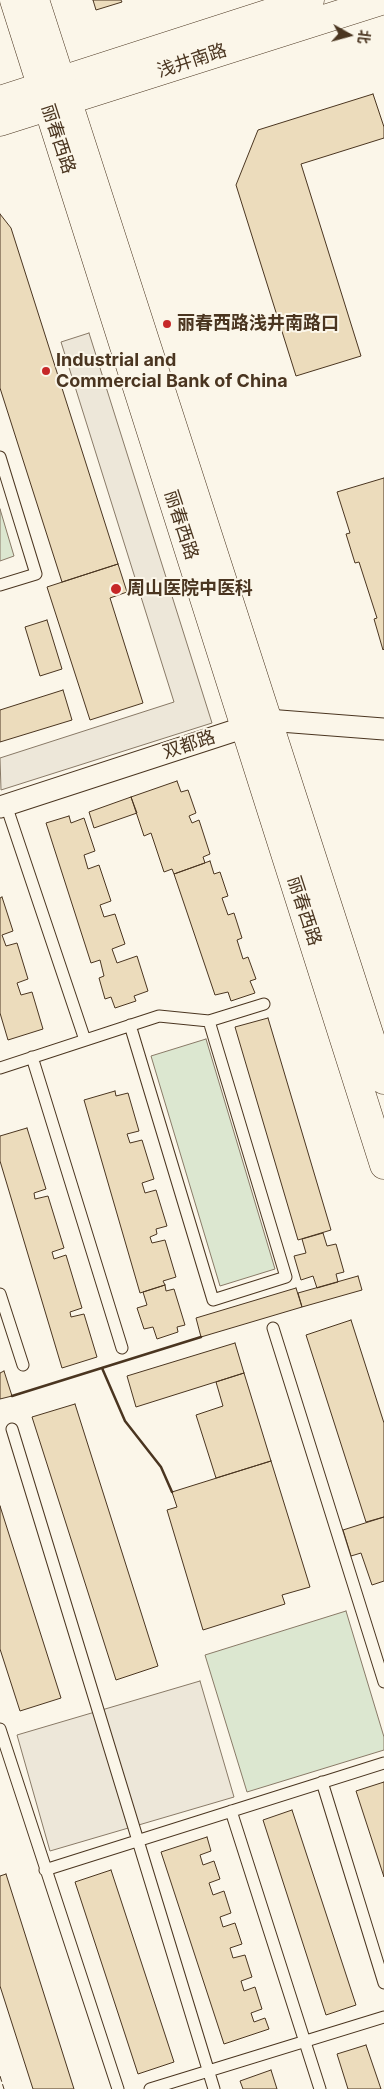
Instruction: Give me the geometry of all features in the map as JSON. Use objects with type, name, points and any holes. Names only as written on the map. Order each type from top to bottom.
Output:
[{"type":"main road","name":"丽春西路","points":[[14,0],[54,93],[256,723],[384,1165]]},
{"type":"main road","name":"丽春西路","points":[[35,0],[54,93]]},
{"type":"main road","name":"浅井南路","points":[[0,122],[54,93],[310,0]]},
{"type":"main road","name":"浅井南路","points":[[0,100],[54,93],[384,0]]},
{"type":"main road","name":"丽春西路","points":[[256,723],[383,1076]]},
{"type":"street","name":"双都路","points":[[3,806],[256,723],[384,729]]},
{"type":"lane","points":[[0,457],[36,574],[0,585]]},
{"type":"lane","points":[[3,806],[85,1040]]},
{"type":"lane","points":[[0,1068],[159,1016],[209,1021],[264,1004]]},
{"type":"lane","points":[[130,1025],[213,1300],[286,1277],[209,1021]]},
{"type":"lane","points":[[32,1057],[122,1348]]},
{"type":"lane","points":[[0,1294],[23,1365]]},
{"type":"lane","points":[[273,1328],[379,1648],[384,1682]]},
{"type":"lane","points":[[12,1429],[214,2089]]},
{"type":"lane","points":[[0,1729],[118,2089]]},
{"type":"lane","points":[[45,1870],[384,1762]]},
{"type":"lane","points":[[322,1782],[384,1983]]},
{"type":"lane","points":[[231,1811],[320,2089]]},
{"type":"lane","points":[[150,2089],[384,2018]]},
{"type":"green space","points":[[0,509],[14,556],[0,561]]},
{"type":"green space","points":[[206,1039],[275,1269],[220,1286],[151,1056]]},
{"type":"green space","points":[[346,1611],[384,1737],[384,1750],[247,1792],[205,1655]]},
{"type":"shaded area","points":[[89,333],[212,723],[1,790],[0,758],[174,702],[61,342]]},
{"type":"shaded area","points":[[200,1681],[234,1797],[50,1851],[17,1735]]},
{"type":"building","points":[[93,0],[121,0],[122,2],[96,10]]},
{"type":"building","points":[[373,94],[384,127],[384,138],[301,164],[361,356],[296,376],[236,185],[258,130]]},
{"type":"building","points":[[0,214],[11,228],[118,564],[62,582],[0,388]]},
{"type":"building","points":[[384,478],[383,650],[374,619],[377,618],[359,562],[355,563],[346,534],[350,533],[337,492]]},
{"type":"building","points":[[118,564],[127,592],[110,598],[143,703],[90,720],[47,587]]},
{"type":"building","points":[[47,620],[62,669],[40,676],[25,627]]},
{"type":"building","points":[[63,690],[72,720],[0,742],[0,710]]},
{"type":"building","points":[[177,781],[181,792],[188,790],[196,813],[189,816],[192,823],[199,820],[210,854],[203,857],[205,863],[174,874],[172,869],[164,872],[151,833],[144,836],[131,797]]},
{"type":"building","points":[[131,797],[137,813],[94,828],[89,812]]},
{"type":"building","points":[[69,816],[71,823],[84,818],[95,851],[84,855],[88,869],[99,865],[111,901],[100,905],[104,917],[115,914],[125,944],[112,949],[117,963],[137,956],[148,991],[134,996],[136,1001],[115,1008],[111,997],[105,999],[99,978],[104,976],[100,960],[91,963],[46,823]]},
{"type":"building","points":[[210,861],[214,874],[220,872],[228,896],[222,898],[228,915],[234,913],[242,938],[237,940],[243,959],[248,957],[256,979],[250,981],[255,993],[231,1001],[228,992],[215,995],[174,874]]},
{"type":"building","points":[[2,897],[13,931],[2,935],[6,946],[17,943],[28,979],[17,983],[21,995],[32,992],[43,1029],[8,1040],[0,1013],[0,898]]},
{"type":"building","points":[[268,1018],[331,1230],[298,1240],[235,1027]]},
{"type":"building","points":[[115,1091],[116,1096],[128,1093],[139,1131],[127,1134],[130,1143],[142,1140],[154,1179],[142,1183],[145,1193],[156,1190],[167,1226],[156,1229],[157,1234],[150,1237],[152,1243],[165,1240],[176,1277],[163,1281],[165,1285],[140,1293],[84,1100]]},
{"type":"building","points":[[27,1128],[46,1189],[34,1193],[35,1199],[48,1196],[64,1248],[52,1252],[54,1259],[66,1255],[82,1308],[70,1312],[71,1317],[84,1314],[97,1357],[62,1368],[0,1161],[0,1136]]},
{"type":"building","points":[[323,1233],[327,1246],[336,1244],[344,1272],[336,1274],[338,1282],[317,1288],[313,1276],[301,1280],[294,1256],[306,1253],[302,1239]]},
{"type":"building","points":[[358,1276],[362,1290],[302,1307],[298,1293]]},
{"type":"building","points":[[165,1285],[166,1291],[174,1289],[185,1325],[177,1327],[178,1332],[157,1339],[153,1327],[144,1329],[137,1308],[147,1305],[143,1292]]},
{"type":"building","points":[[296,1288],[302,1307],[201,1337],[196,1318]]},
{"type":"building","points":[[351,1320],[384,1423],[384,1517],[366,1522],[306,1335]]},
{"type":"building","points":[[235,1343],[244,1373],[136,1407],[127,1376]]},
{"type":"building","points":[[4,1371],[12,1396],[0,1399],[0,1373]]},
{"type":"building","points":[[244,1373],[271,1461],[216,1478],[196,1415],[223,1406],[216,1382]]},
{"type":"building","points":[[75,1404],[158,1666],[116,1680],[32,1417]]},
{"type":"building","points":[[271,1461],[310,1587],[282,1595],[285,1604],[203,1630],[167,1510],[177,1507],[172,1492]]},
{"type":"building","points":[[0,1506],[61,1698],[20,1711],[0,1649]]},
{"type":"building","points":[[384,1517],[384,1581],[372,1585],[361,1553],[351,1556],[343,1530]]},
{"type":"building","points":[[384,1782],[384,1877],[356,1791]]},
{"type":"building","points":[[292,1810],[356,2005],[326,2015],[263,1820]]},
{"type":"building","points":[[207,1837],[211,1851],[200,1855],[203,1865],[214,1861],[220,1879],[209,1883],[213,1895],[224,1891],[231,1913],[220,1917],[223,1927],[235,1923],[242,1944],[230,1948],[233,1958],[245,1955],[252,1977],[241,1981],[244,1991],[255,1987],[262,2009],[251,2013],[254,2022],[265,2018],[269,2029],[224,2044],[161,1852]]},
{"type":"building","points":[[111,1870],[174,2062],[138,2074],[75,1882]]},
{"type":"building","points":[[6,1874],[74,2089],[33,2089],[0,1986],[0,1876]]},
{"type":"building","points":[[366,2045],[381,2089],[348,2089],[337,2054]]},
{"type":"building","points":[[271,2070],[277,2089],[243,2089],[240,2081]]},
{"type":"fence","points":[[0,2076],[4,2089]]},
{"type":"wall","points":[[12,1396],[201,1337]]},
{"type":"wall","points":[[102,1368],[125,1421],[161,1467],[172,1492]]},
{"type":"place","name":"丽春西路浅井南路口","points":[[167,324]]},
{"type":"place","name":"Industrial and Commercial Bank of China","points":[[46,371]]},
{"type":"place","name":"周山医院中医科","points":[[116,589]]}]
